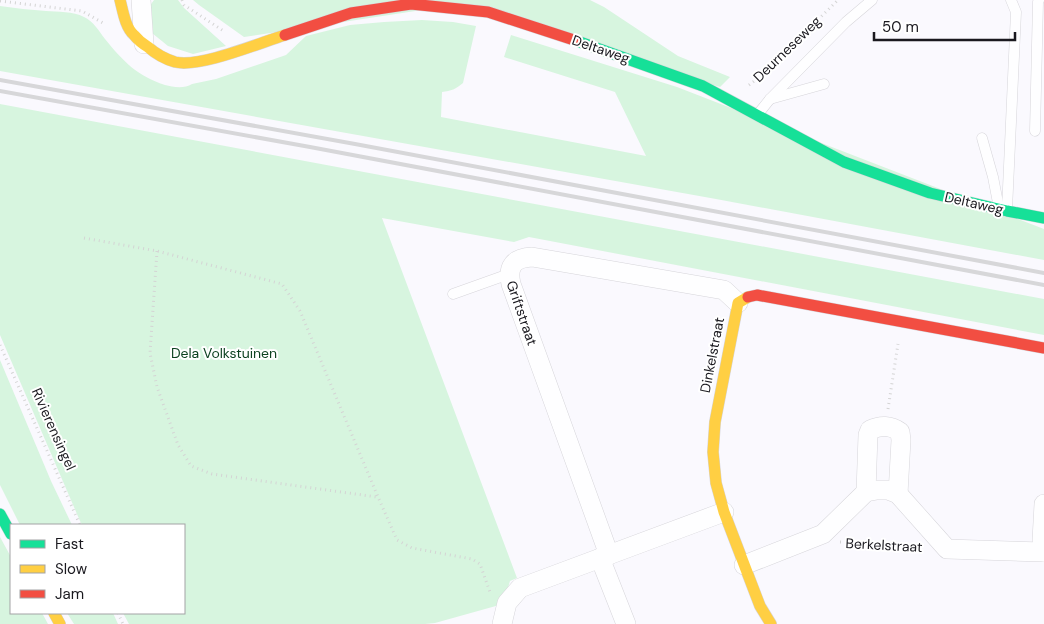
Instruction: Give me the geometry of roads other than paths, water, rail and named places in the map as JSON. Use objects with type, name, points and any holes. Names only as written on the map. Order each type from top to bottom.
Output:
[{"type":"street","name":"Deltaweg","points":[[120,0],[125,19],[132,34],[160,56],[176,62],[201,60],[233,52],[351,13],[412,4],[488,12],[588,44],[703,86],[844,162],[930,192],[1044,218]]},
{"type":"street","points":[[141,0],[144,44]]},
{"type":"street","name":"Griftstraat","points":[[626,624],[509,274],[513,264],[521,258],[532,257],[724,290],[738,303]]},
{"type":"street","name":"Dinkelstraat","points":[[771,624],[760,606],[744,565],[724,512],[716,482],[713,452],[715,422],[738,303],[746,297],[758,296],[1044,348]]},
{"type":"street","points":[[876,427],[894,427],[900,432],[901,440],[898,494],[888,490],[866,492],[868,435],[870,430],[876,427]]},
{"type":"street","name":"Berkelstraat","points":[[744,565],[823,534],[866,492]]},
{"type":"street","name":"Berkelstraat","points":[[898,494],[947,549],[1044,552]]},
{"type":"street","points":[[1044,504],[1042,540],[1044,552]]},
{"type":"street","points":[[502,624],[507,603],[520,588],[724,512]]},
{"type":"street","points":[[0,514],[10,532]]},
{"type":"lane","points":[[757,115],[770,99],[846,22],[872,0]]},
{"type":"lane","points":[[1003,210],[1016,12],[1011,0]]},
{"type":"lane","points":[[1035,130],[1039,0]]},
{"type":"lane","points":[[770,99],[824,84]]},
{"type":"lane","points":[[982,138],[1003,210]]},
{"type":"lane","points":[[453,294],[509,274]]},
{"type":"railway","points":[[0,80],[355,144],[1044,273]]},
{"type":"railway","points":[[0,91],[310,147],[1044,285]]},
{"type":"park label","name":"Dela Volkstuinen","points":[[224,353]]}]
